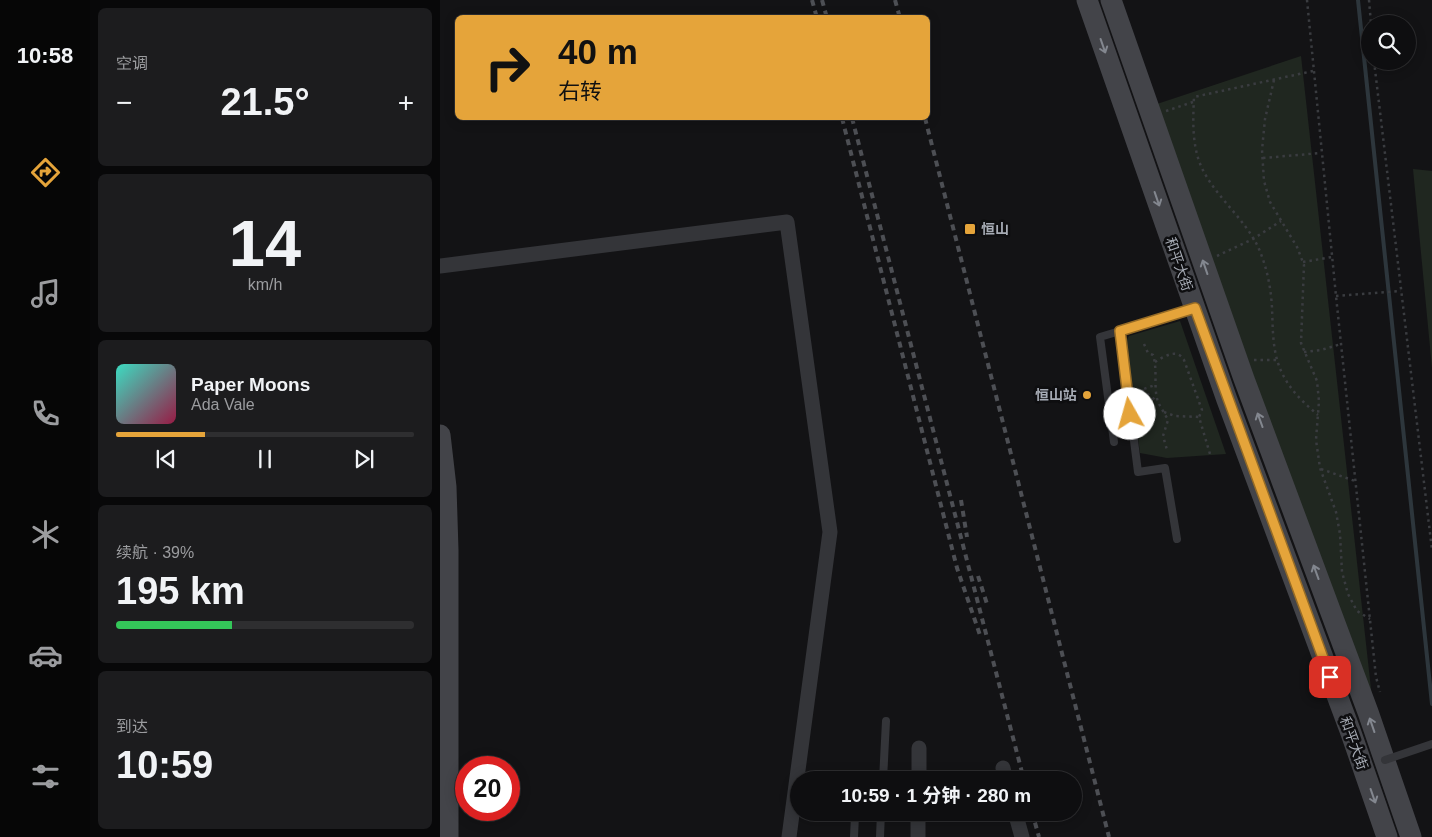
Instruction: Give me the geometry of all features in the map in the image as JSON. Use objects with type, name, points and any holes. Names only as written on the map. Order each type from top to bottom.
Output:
[{"type":"main road","name":"和平大街","points":[[1087,0],[1231,409],[1351,733],[1387,837]]},
{"type":"main road","name":"和平大街","points":[[1112,0],[1238,360],[1385,760],[1411,837]]},
{"type":"main road","points":[[440,435],[446,487],[444,625],[448,837]]},
{"type":"street","points":[[440,266],[787,222],[830,532],[789,837]]},
{"type":"street","points":[[919,748],[919,771]]},
{"type":"street","points":[[918,821],[918,837]]},
{"type":"street","points":[[1018,821],[1022,837]]},
{"type":"lane","points":[[1114,442],[1100,337],[1195,308]]},
{"type":"lane","points":[[1120,331],[1138,472],[1165,468],[1177,539]]},
{"type":"lane","points":[[883,771],[886,721]]},
{"type":"lane","points":[[1385,760],[1432,744]]},
{"type":"lane","points":[[854,837],[855,821]]},
{"type":"lane","points":[[880,837],[881,821]]},
{"type":"path","points":[[1307,0],[1355,481],[1376,677],[1380,695]]},
{"type":"path","points":[[1369,0],[1370,15]]},
{"type":"path","points":[[1375,70],[1432,550]]},
{"type":"path","points":[[1313,71],[1194,97],[1193,134],[1200,162],[1213,185],[1241,219],[1258,248],[1268,276],[1272,307],[1272,332],[1283,374],[1298,397],[1318,414]]},
{"type":"path","points":[[1274,80],[1265,119],[1262,158],[1264,181],[1270,202],[1297,247],[1304,265],[1301,343],[1317,381],[1319,401],[1316,440],[1321,469],[1336,512],[1340,534],[1342,572],[1348,594],[1357,611],[1370,618]]},
{"type":"path","points":[[1152,115],[1193,102]]},
{"type":"path","points":[[1262,158],[1322,153]]},
{"type":"path","points":[[1204,262],[1253,240],[1281,221]]},
{"type":"path","points":[[1303,262],[1332,257]]},
{"type":"path","points":[[1336,296],[1401,291]]},
{"type":"path","points":[[1144,344],[1148,353],[1153,355],[1155,362],[1158,402]]},
{"type":"path","points":[[1304,352],[1321,350],[1341,344]]},
{"type":"path","points":[[1155,362],[1164,356],[1176,353],[1181,355],[1202,410],[1199,417],[1210,454]]},
{"type":"path","points":[[1238,360],[1278,360]]},
{"type":"path","points":[[1128,394],[1156,385]]},
{"type":"path","points":[[1142,390],[1158,402],[1168,420],[1163,436],[1167,450]]},
{"type":"path","points":[[1164,412],[1175,416],[1199,417]]},
{"type":"path","points":[[1321,469],[1355,481]]},
{"type":"shaded area","points":[[1301,56],[1374,716],[1157,104]]},
{"type":"shaded area","points":[[1413,169],[1432,171],[1432,368]]},
{"type":"shaded area","points":[[1180,321],[1226,454],[1167,458],[1140,453],[1126,341],[1129,336]]},
{"type":"waterway","points":[[1358,0],[1432,704]]},
{"type":"railway","points":[[812,0],[816,15]]},
{"type":"railway","points":[[822,0],[826,15]]},
{"type":"railway","points":[[895,0],[899,15]]},
{"type":"railway","points":[[843,120],[957,568],[981,638]]},
{"type":"railway","points":[[853,120],[1022,771]]},
{"type":"railway","points":[[926,120],[1109,837]]},
{"type":"railway","points":[[961,500],[967,537]]},
{"type":"railway","points":[[978,576],[987,604]]},
{"type":"railway","points":[[1035,821],[1039,837]]},
{"type":"place","name":"恒山","points":[[970,229]]},
{"type":"place","name":"恒山站","points":[[1087,395]]},
{"type":"route","points":[[1130,414],[1120,331],[1195,308],[1227,400],[1330,677]]}]
